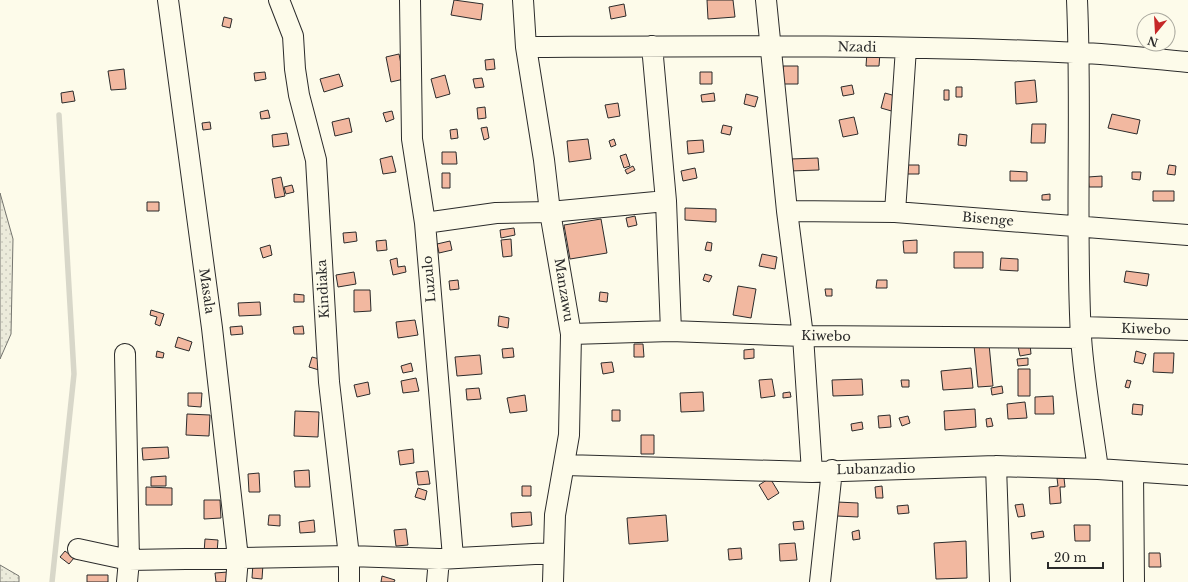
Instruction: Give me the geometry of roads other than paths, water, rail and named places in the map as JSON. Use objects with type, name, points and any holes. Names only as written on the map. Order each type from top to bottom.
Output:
[{"type":"street","name":"Masala","points":[[168,0],[212,328],[238,558],[236,582]]},
{"type":"street","name":"Kindiaka","points":[[279,0],[293,36],[295,69],[299,95],[316,160],[329,382],[349,556],[349,582]]},
{"type":"street","name":"Luzulo","points":[[410,0],[412,139],[424,223],[446,558],[437,582]]},
{"type":"street","name":"Manzawu","points":[[523,0],[526,47],[544,160],[550,212],[571,334],[569,435],[555,515],[553,582]]},
{"type":"street","points":[[766,0],[787,211],[803,336],[812,472]]},
{"type":"street","points":[[1078,0],[1081,332],[1098,469]]},
{"type":"street","points":[[652,46],[666,201],[671,331]]},
{"type":"street","name":"Nzadi","points":[[526,47],[771,46],[906,48],[1079,53],[1188,62]]},
{"type":"street","points":[[895,212],[906,48]]},
{"type":"street","points":[[424,223],[496,213],[550,212],[666,201]]},
{"type":"street","name":"Bisenge","points":[[787,211],[895,212],[1188,235]]},
{"type":"street","name":"Kiwebo","points":[[571,334],[671,331],[803,336],[1188,330]]},
{"type":"street","points":[[125,354],[129,560],[127,582]]},
{"type":"street","name":"Lubanzadio","points":[[564,465],[812,472],[832,470],[996,466],[1098,469],[1188,476]]},
{"type":"street","points":[[996,466],[1000,582]]},
{"type":"street","points":[[820,582],[832,470]]},
{"type":"street","points":[[1133,472],[1134,582]]},
{"type":"street","points":[[78,549],[129,560],[349,556],[446,558],[553,553]]},
{"type":"waterway","points":[[52,582],[74,374],[59,115]]}]
